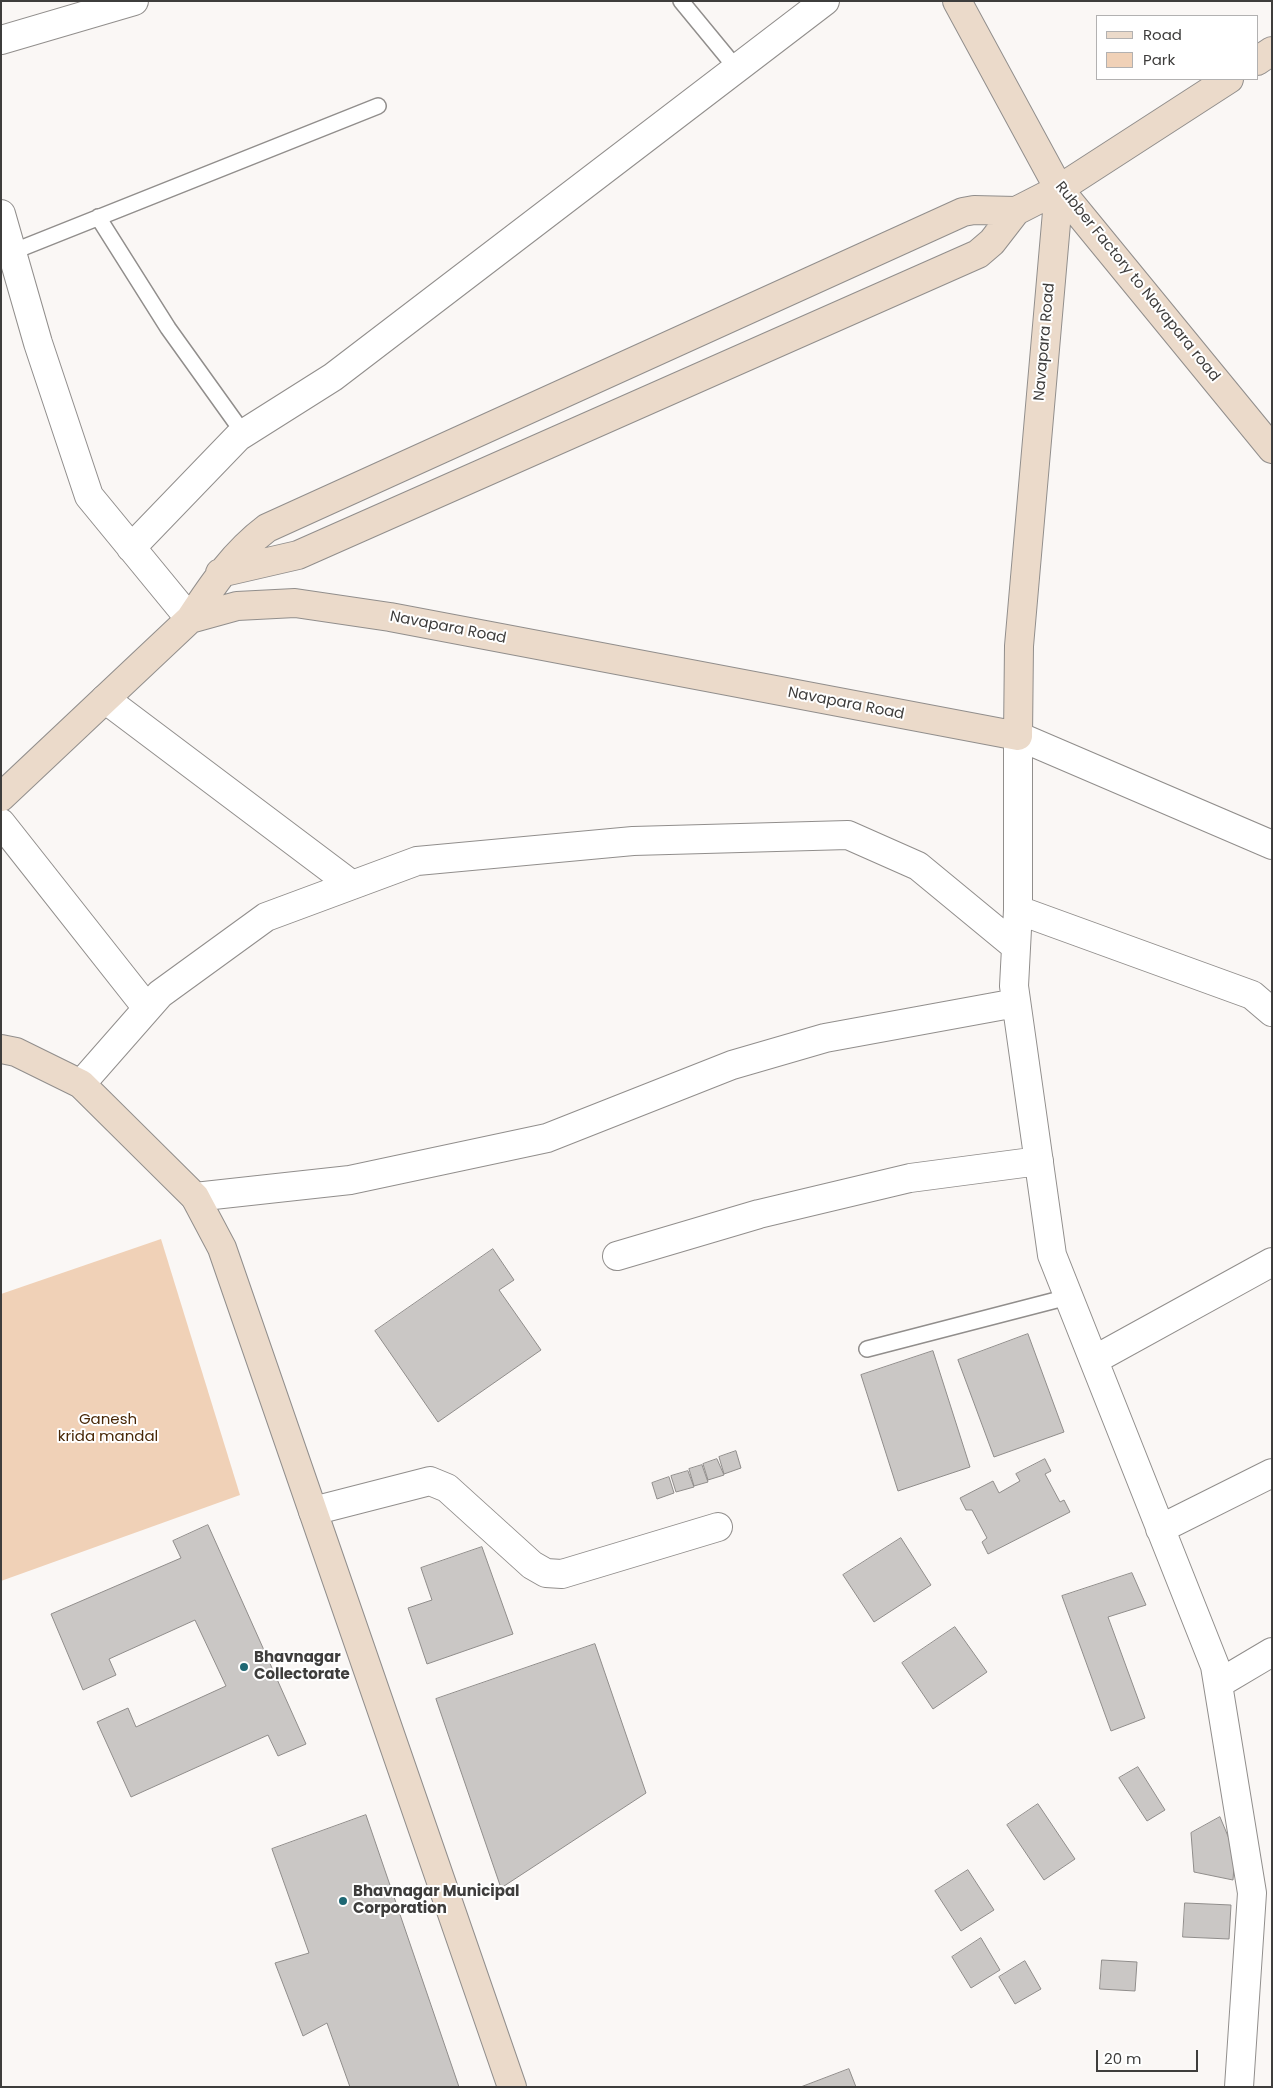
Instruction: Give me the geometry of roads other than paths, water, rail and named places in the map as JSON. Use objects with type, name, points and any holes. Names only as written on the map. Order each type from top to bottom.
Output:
[{"type":"street","points":[[1,40],[134,1]]},
{"type":"street","points":[[132,548],[238,437],[333,377],[825,1]]},
{"type":"street","name":"Rubber Factory to Navapara road","points":[[957,1],[1058,189],[1272,449]]},
{"type":"street","points":[[1258,60],[1272,51]]},
{"type":"street","points":[[220,573],[298,555],[978,254],[992,242],[1016,211],[1058,189],[1227,80]]},
{"type":"street","name":"Navapara Road","points":[[1,797],[190,619],[237,606],[295,603],[371,614],[1018,736],[1019,646],[1058,189]]},
{"type":"street","points":[[1,214],[38,343],[89,496],[190,619],[220,573],[255,537],[267,528],[963,212],[974,210],[1016,211]]},
{"type":"street","points":[[105,699],[352,885]]},
{"type":"street","points":[[1238,2087],[1252,1893],[1215,1666],[1052,1255],[1014,986],[1014,946],[1018,910],[1018,736],[1272,844]]},
{"type":"street","points":[[1,823],[148,1008]]},
{"type":"street","points":[[82,1084],[160,994],[266,917],[417,861],[633,841],[848,835],[918,866],[1014,946]]},
{"type":"street","points":[[1018,910],[1252,995],[1272,1012]]},
{"type":"street","points":[[195,1197],[350,1180],[547,1138],[732,1065],[825,1038],[1016,1003]]},
{"type":"street","points":[[3,1046],[82,1084],[195,1197],[222,1248],[512,2087]]},
{"type":"street","points":[[617,1256],[759,1214],[910,1178],[1038,1161]]},
{"type":"street","points":[[1094,1360],[1272,1262]]},
{"type":"street","points":[[1160,1529],[1272,1473]]},
{"type":"street","points":[[313,1511],[430,1481],[447,1488],[532,1565],[546,1573],[562,1574],[718,1527]]},
{"type":"street","points":[[1218,1684],[1272,1652]]},
{"type":"lane","points":[[681,1],[737,68]]},
{"type":"lane","points":[[12,252],[378,106]]},
{"type":"lane","points":[[98,217],[168,328],[244,434]]},
{"type":"lane","points":[[867,1349],[1068,1297]]},
{"type":"place","name":"Bhavnagar Collectorate","points":[[244,1667]]},
{"type":"place","name":"Bhavnagar Municipal Corporation","points":[[343,1901]]},
{"type":"park label","name":"Ganesh krida mandal","points":[[108,1428]]}]
